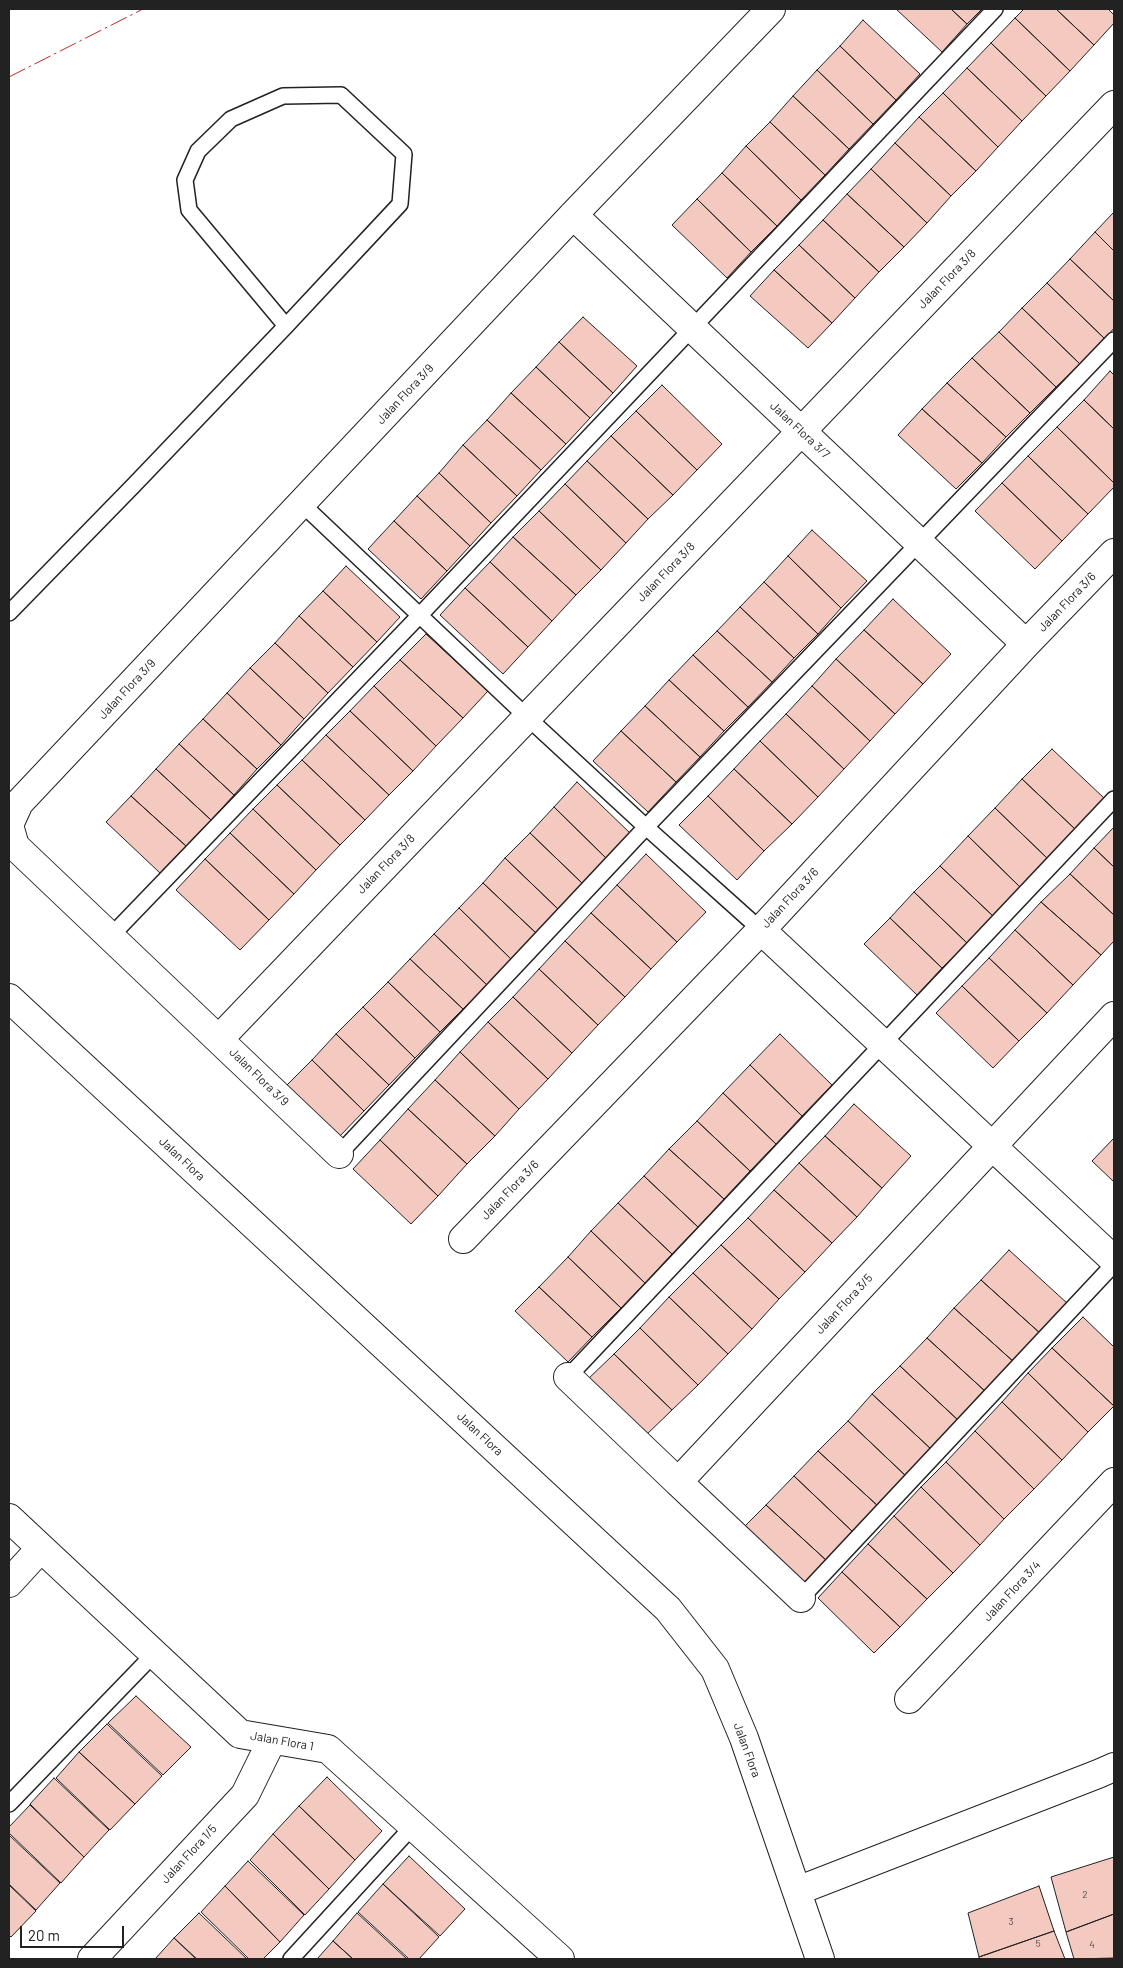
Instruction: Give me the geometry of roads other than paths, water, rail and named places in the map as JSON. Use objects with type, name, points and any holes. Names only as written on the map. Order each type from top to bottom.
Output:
[{"type":"street","name":"Jalan Flora 3/9","points":[[339,1154],[15,846],[9,825],[18,803],[573,215],[771,9]]},
{"type":"street","name":"Jalan Flora 3/8","points":[[219,1039],[1114,105]]},
{"type":"street","name":"Jalan Flora 3/7","points":[[573,215],[1026,644]]},
{"type":"street","name":"Jalan Flora 3/6","points":[[462,1239],[761,930],[1026,644],[1114,553]]},
{"type":"street","points":[[761,930],[1114,1260]]},
{"type":"street","name":"Jalan Flora","points":[[9,998],[668,1608],[715,1669],[744,1738],[820,1959]]},
{"type":"street","name":"Jalan Flora 3/5","points":[[678,1482],[1114,1016]]},
{"type":"street","points":[[568,1377],[802,1598]]},
{"type":"street","name":"Jalan Flora 3/4","points":[[909,1699],[1114,1482]]},
{"type":"street","name":"Jalan Flora 1","points":[[9,1518],[240,1734],[328,1749],[546,1955]]},
{"type":"street","points":[[9,1583],[41,1548]]},
{"type":"street","name":"Jalan Flora 1/5","points":[[92,1959],[244,1795],[272,1740]]},
{"type":"street","points":[[797,1890],[1114,1767]]},
{"type":"lane","points":[[110,938],[420,615],[691,327],[995,9]]},
{"type":"lane","points":[[9,613],[134,485],[286,326],[400,204],[404,154],[341,95],[283,96],[231,119],[198,151],[185,180],[189,210],[286,326]]},
{"type":"lane","points":[[339,1154],[646,827],[1114,340]]},
{"type":"lane","points":[[302,504],[527,717],[761,930]]},
{"type":"lane","points":[[568,1377],[1114,799]]},
{"type":"lane","points":[[802,1598],[1114,1264]]},
{"type":"lane","points":[[9,1804],[154,1654]]},
{"type":"lane","points":[[291,1959],[412,1827]]}]
